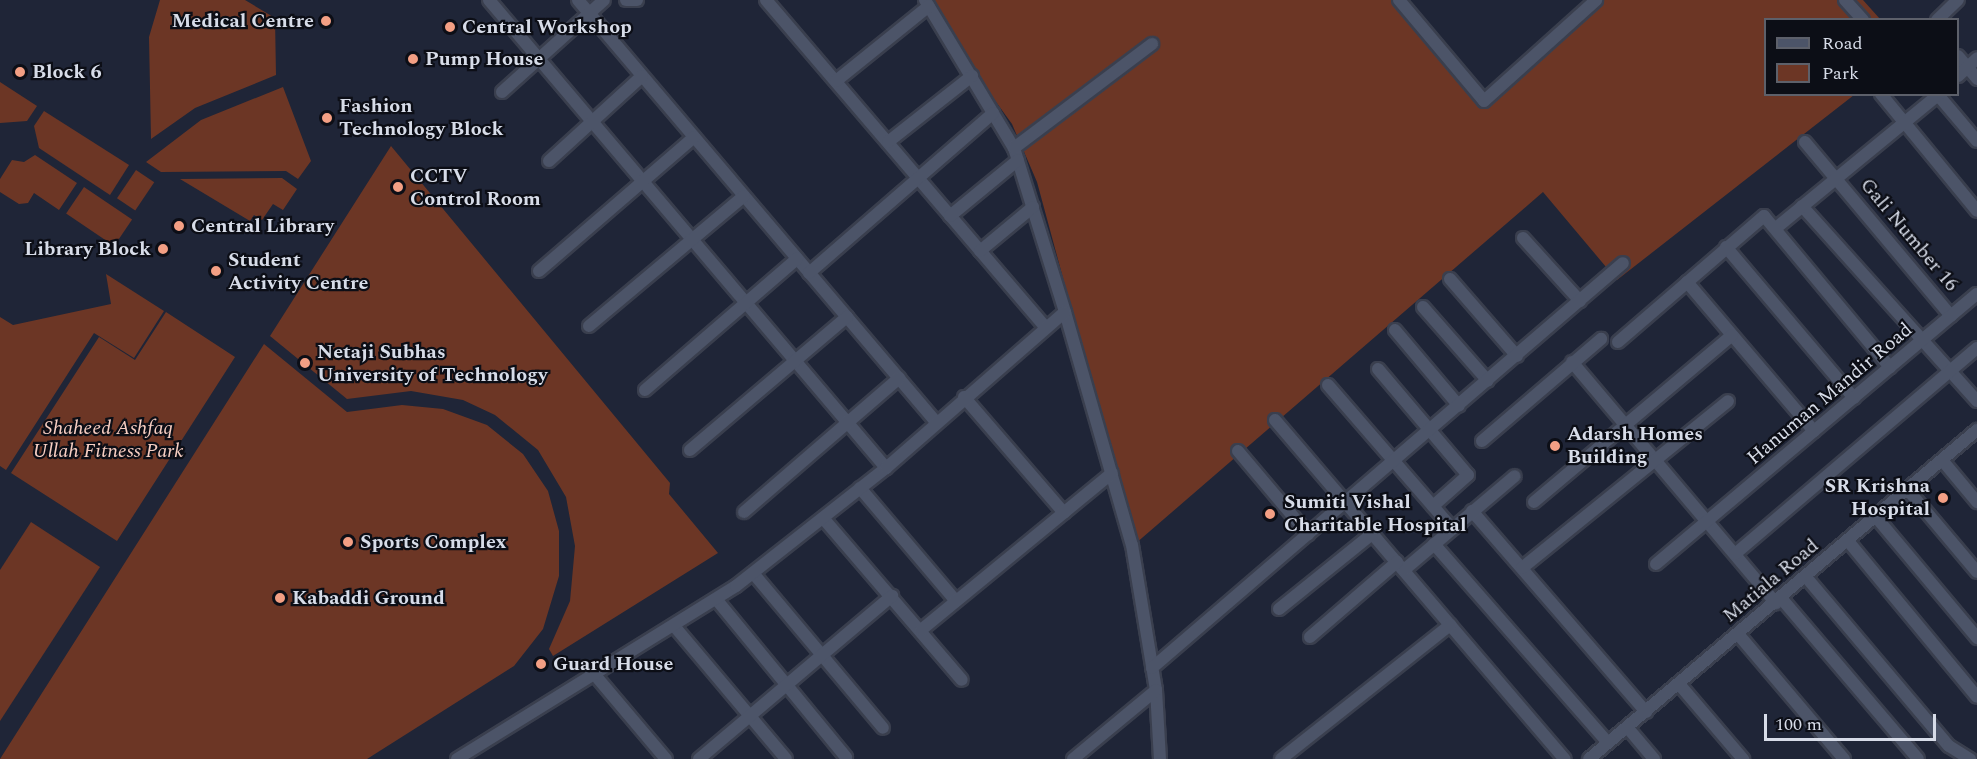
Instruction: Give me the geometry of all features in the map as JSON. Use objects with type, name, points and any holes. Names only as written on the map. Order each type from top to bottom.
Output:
[{"type":"street","points":[[489,0],[691,242],[886,468]]},
{"type":"street","points":[[578,0],[935,422]]},
{"type":"street","points":[[502,92],[604,0]]},
{"type":"street","points":[[626,0],[638,0]]},
{"type":"street","points":[[766,0],[1046,328]]},
{"type":"street","points":[[1399,0],[1484,101],[1596,0]]},
{"type":"street","points":[[1845,0],[1861,18]]},
{"type":"street","points":[[1938,18],[1958,0]]},
{"type":"street","points":[[836,81],[927,3],[1016,154],[1065,312],[1132,545],[1156,690],[1160,759]]},
{"type":"street","points":[[950,216],[1016,154],[1152,44]]},
{"type":"street","points":[[1959,57],[1977,79]]},
{"type":"street","points":[[1959,75],[1977,58]]},
{"type":"street","points":[[549,160],[642,76]]},
{"type":"street","points":[[888,142],[972,76]]},
{"type":"street","points":[[1883,96],[1977,211]]},
{"type":"street","points":[[1776,228],[1937,96]]},
{"type":"street","points":[[1939,96],[1977,141]]},
{"type":"street","points":[[809,273],[993,113]]},
{"type":"street","points":[[539,271],[694,137]]},
{"type":"street","name":"Gali Number 16","points":[[1805,142],[1952,316]]},
{"type":"street","points":[[589,326],[744,196]]},
{"type":"street","points":[[1802,206],[1907,328],[1924,339],[1977,401]]},
{"type":"street","points":[[980,251],[1033,207]]},
{"type":"street","points":[[1618,342],[1757,219],[1767,217],[1890,367]]},
{"type":"street","points":[[1523,238],[1580,301]]},
{"type":"street","points":[[1726,247],[1854,398]]},
{"type":"street","points":[[645,390],[797,259]]},
{"type":"street","points":[[1152,668],[1623,263]]},
{"type":"street","points":[[1450,279],[1517,356]]},
{"type":"street","points":[[1686,282],[1814,431]]},
{"type":"street","name":"Hanuman Mandir Road","points":[[1656,564],[1977,294]]},
{"type":"street","points":[[1424,307],[1488,381]]},
{"type":"street","points":[[457,759],[675,627],[753,573],[886,468],[935,422],[1065,312]]},
{"type":"street","points":[[690,450],[847,317]]},
{"type":"street","points":[[1395,330],[1459,406]]},
{"type":"street","points":[[1534,502],[1732,335]]},
{"type":"street","points":[[1482,441],[1600,339]]},
{"type":"street","points":[[1735,554],[1977,348]]},
{"type":"street","points":[[1572,362],[1707,522],[1779,600],[1918,759]]},
{"type":"street","points":[[1378,369],[1468,475],[1433,506]]},
{"type":"street","points":[[744,512],[899,378]]},
{"type":"street","points":[[1328,385],[1452,528]]},
{"type":"street","points":[[964,397],[1064,513]]},
{"type":"street","points":[[1522,568],[1728,401]]},
{"type":"street","points":[[1275,420],[1565,759]]},
{"type":"street","name":"Matiala Road","points":[[1589,759],[1977,430]]},
{"type":"street","points":[[1238,452],[1308,534]]},
{"type":"street","points":[[1942,460],[1977,502]]},
{"type":"street","points":[[921,630],[1112,473]]},
{"type":"street","points":[[1310,637],[1400,566],[1434,544],[1515,476]]},
{"type":"street","points":[[860,488],[956,601]]},
{"type":"street","points":[[1908,490],[1977,572]]},
{"type":"street","points":[[1472,511],[1646,711]]},
{"type":"street","points":[[1876,517],[1977,638]]},
{"type":"street","points":[[823,518],[962,680]]},
{"type":"street","points":[[1280,609],[1372,534]]},
{"type":"street","points":[[1848,541],[1977,697]]},
{"type":"street","points":[[1434,544],[1608,743]]},
{"type":"street","points":[[753,573],[883,728]]},
{"type":"street","points":[[1806,577],[1949,746],[1971,759]]},
{"type":"street","points":[[699,759],[892,596]]},
{"type":"street","points":[[716,599],[846,757]]},
{"type":"street","points":[[1281,759],[1450,625]]},
{"type":"street","points":[[675,627],[786,759]]},
{"type":"street","points":[[1738,634],[1844,759]]},
{"type":"street","points":[[595,675],[666,759]]},
{"type":"street","points":[[1679,684],[1743,759]]},
{"type":"street","points":[[1072,759],[1156,690]]},
{"type":"street","points":[[1627,727],[1654,759]]},
{"type":"green space","points":[[160,0],[245,0],[275,18],[276,75],[195,108],[151,139],[149,37]]},
{"type":"green space","points":[[922,0],[1404,0],[1490,97],[1599,0],[1863,0],[1879,18],[1764,18],[1764,96],[1853,96],[1617,280],[1543,192],[1135,544],[1037,182],[1012,124]]},
{"type":"green space","points":[[0,82],[37,106],[27,121],[0,123]]},
{"type":"green space","points":[[283,87],[311,161],[298,179],[286,171],[161,172],[146,162],[201,120]]},
{"type":"green space","points":[[44,111],[129,165],[110,195],[39,148],[34,126]]},
{"type":"green space","points":[[391,146],[670,483],[669,494],[718,553],[553,656],[549,649],[570,601],[575,546],[566,497],[538,450],[495,415],[463,400],[411,391],[347,399],[270,336]]},
{"type":"green space","points":[[35,155],[77,183],[59,210],[34,193],[28,203],[19,204],[0,192],[0,179],[12,160],[24,162]]},
{"type":"green space","points":[[136,170],[154,182],[135,210],[117,198]]},
{"type":"green space","points":[[282,178],[297,189],[283,210],[273,204],[262,220],[254,215],[250,221],[180,179]]},
{"type":"green space","points":[[84,187],[132,219],[114,246],[66,214]]},
{"type":"green space","points":[[106,274],[164,311],[134,358],[94,333],[6,470],[0,466],[0,317],[13,325],[111,304]]},
{"type":"green space","name":"Shaheed Ashfaq Ullah Fitness Park","points":[[166,312],[235,357],[117,541],[11,473],[99,337],[135,360]]},
{"type":"green space","name":"Sports Complex","points":[[264,344],[347,412],[402,405],[443,409],[487,425],[523,454],[548,491],[559,531],[559,576],[543,629],[514,666],[367,759],[0,759]]},
{"type":"green space","points":[[31,522],[100,567],[0,721],[0,570]]},
{"type":"place","name":"Medical Centre","points":[[326,21]]},
{"type":"place","name":"Central Workshop","points":[[450,27]]},
{"type":"place","name":"Pump House","points":[[413,59]]},
{"type":"place","name":"Block 6","points":[[20,72]]},
{"type":"place","name":"Fashion Technology Block","points":[[327,118]]},
{"type":"place","name":"CCTV Control Room","points":[[398,187]]},
{"type":"place","name":"Central Library","points":[[179,226]]},
{"type":"place","name":"Library Block","points":[[163,249]]},
{"type":"place","name":"Student Activity Centre","points":[[216,271]]},
{"type":"place","name":"Netaji Subhas University of Technology","points":[[305,363]]},
{"type":"place","name":"Adarsh Homes Building","points":[[1555,446]]},
{"type":"place","name":"SR Krishna Hospital","points":[[1943,498]]},
{"type":"place","name":"Sumiti Vishal Charitable Hospital","points":[[1270,514]]},
{"type":"place","name":"Sports Complex","points":[[348,542]]},
{"type":"place","name":"Kabaddi Ground","points":[[280,598]]},
{"type":"place","name":"Guard House","points":[[541,664]]}]
